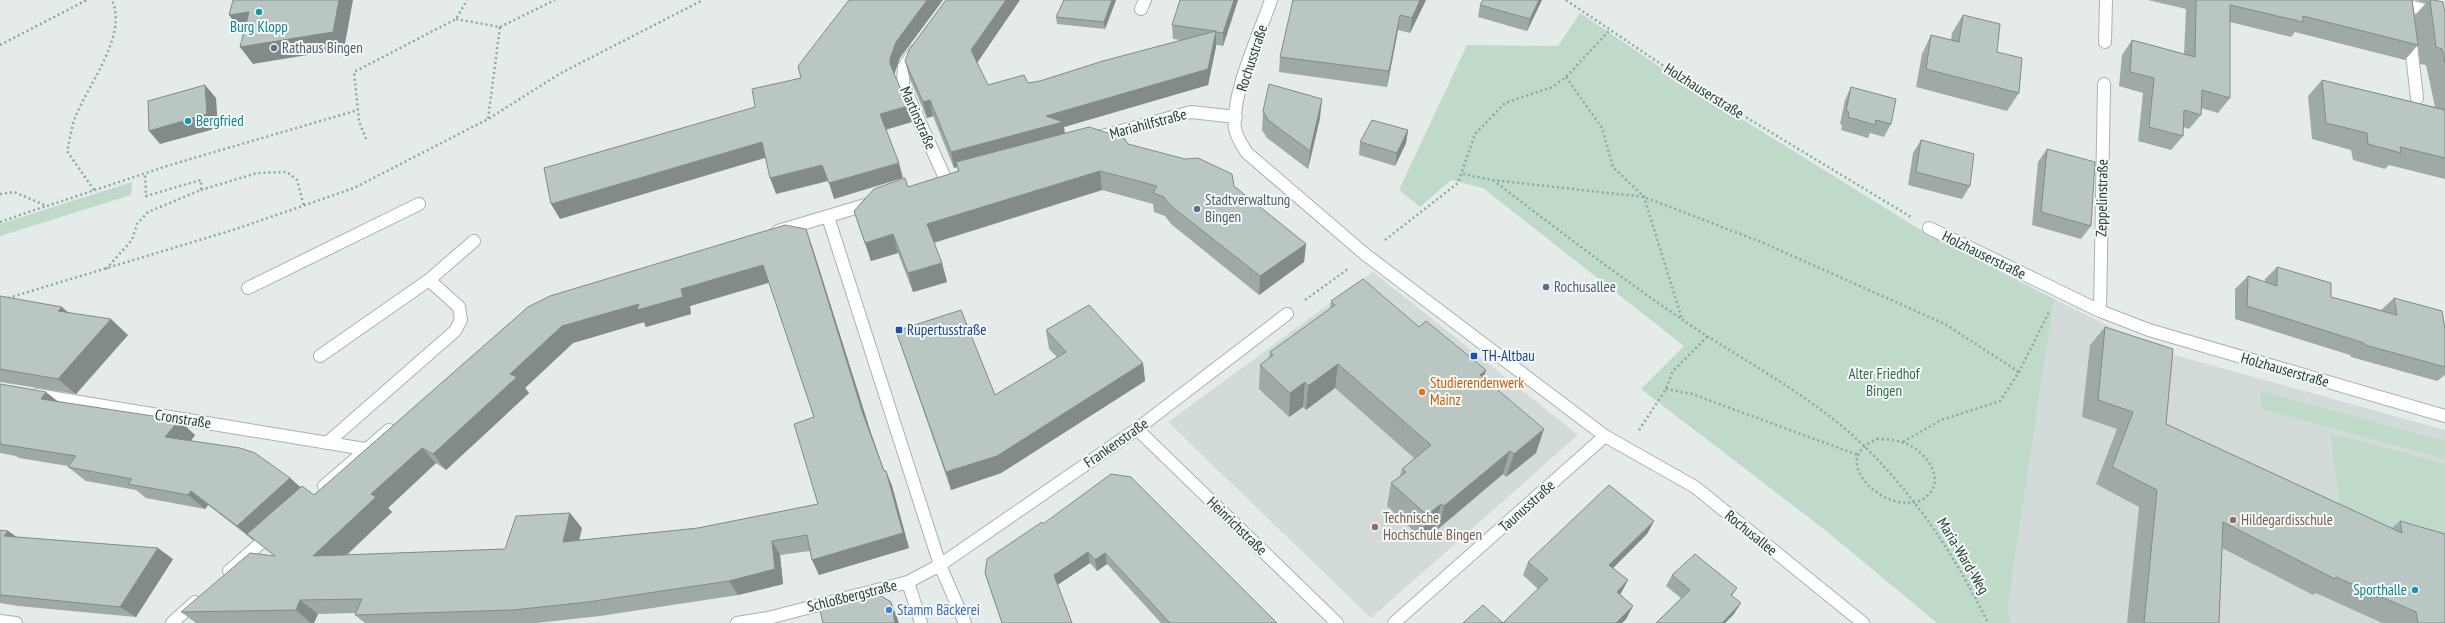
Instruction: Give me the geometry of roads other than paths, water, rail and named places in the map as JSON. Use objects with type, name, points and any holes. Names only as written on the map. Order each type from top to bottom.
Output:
[{"type":"street","name":"Rochusstraße","points":[[1236,117],[1239,96],[1271,0]]},
{"type":"street","points":[[2105,42],[2106,0]]},
{"type":"street","points":[[2383,0],[2406,9],[2445,15]]},
{"type":"street","points":[[2409,29],[2417,98]]},
{"type":"street","name":"Martinstraße","points":[[920,44],[906,62],[901,77],[949,177],[930,183]]},
{"type":"street","name":"Zeppelinstraße","points":[[2100,311],[2104,84]]},
{"type":"street","name":"Mariahilfstraße","points":[[1083,141],[1191,112],[1236,117]]},
{"type":"street","name":"Rochusallee","points":[[1236,117],[1235,128],[1239,141],[1247,153],[1366,255],[1605,436],[1629,448],[1695,487],[1863,623]]},
{"type":"street","points":[[768,234],[828,217],[886,198]]},
{"type":"street","points":[[248,288],[419,204]]},
{"type":"street","points":[[828,217],[940,565],[965,623]]},
{"type":"street","name":"Holzhauserstraße","points":[[1929,228],[2100,311],[2149,330],[2206,348],[2445,416]]},
{"type":"street","points":[[320,356],[430,280],[474,241]]},
{"type":"street","points":[[327,443],[455,331],[461,320],[459,307],[430,280]]},
{"type":"street","name":"Frankenstraße","points":[[940,565],[1137,429],[1287,314]]},
{"type":"street","name":"Cronstraße","points":[[23,393],[366,449]]},
{"type":"street","points":[[313,497],[366,449],[401,420]]},
{"type":"street","name":"Heinrichstraße","points":[[1137,429],[1337,623]]},
{"type":"street","name":"Taunusstraße","points":[[1394,623],[1605,436]]},
{"type":"street","points":[[219,581],[283,523]]},
{"type":"street","name":"Schloßbergstraße","points":[[737,623],[768,618],[908,582],[940,565]]},
{"type":"street","points":[[908,582],[921,623]]},
{"type":"street","points":[[172,623],[207,591]]},
{"type":"street","points":[[0,621],[16,623]]},
{"type":"place","name":"Burg Klopp","points":[[259,12]]},
{"type":"place","name":"Rathaus Bingen","points":[[274,48]]},
{"type":"place","name":"Bergfried","points":[[188,121]]},
{"type":"place","name":"Stadtverwaltung Bingen","points":[[1197,209]]},
{"type":"place","name":"Rochusallee","points":[[1546,287]]},
{"type":"place","name":"Rupertusstraße","points":[[899,330]]},
{"type":"place","name":"TH-Altbau","points":[[1474,356]]},
{"type":"place","name":"Studierendenwerk Mainz","points":[[1422,392]]},
{"type":"place","name":"Hildegardisschule","points":[[2233,520]]},
{"type":"place","name":"Technische Hochschule Bingen","points":[[1375,527]]},
{"type":"place","name":"Sporthalle","points":[[2415,590]]},
{"type":"place","name":"Stamm Bäckerei","points":[[889,610]]},
{"type":"park label","name":"Alter Friedhof Bingen","points":[[1884,382]]}]
